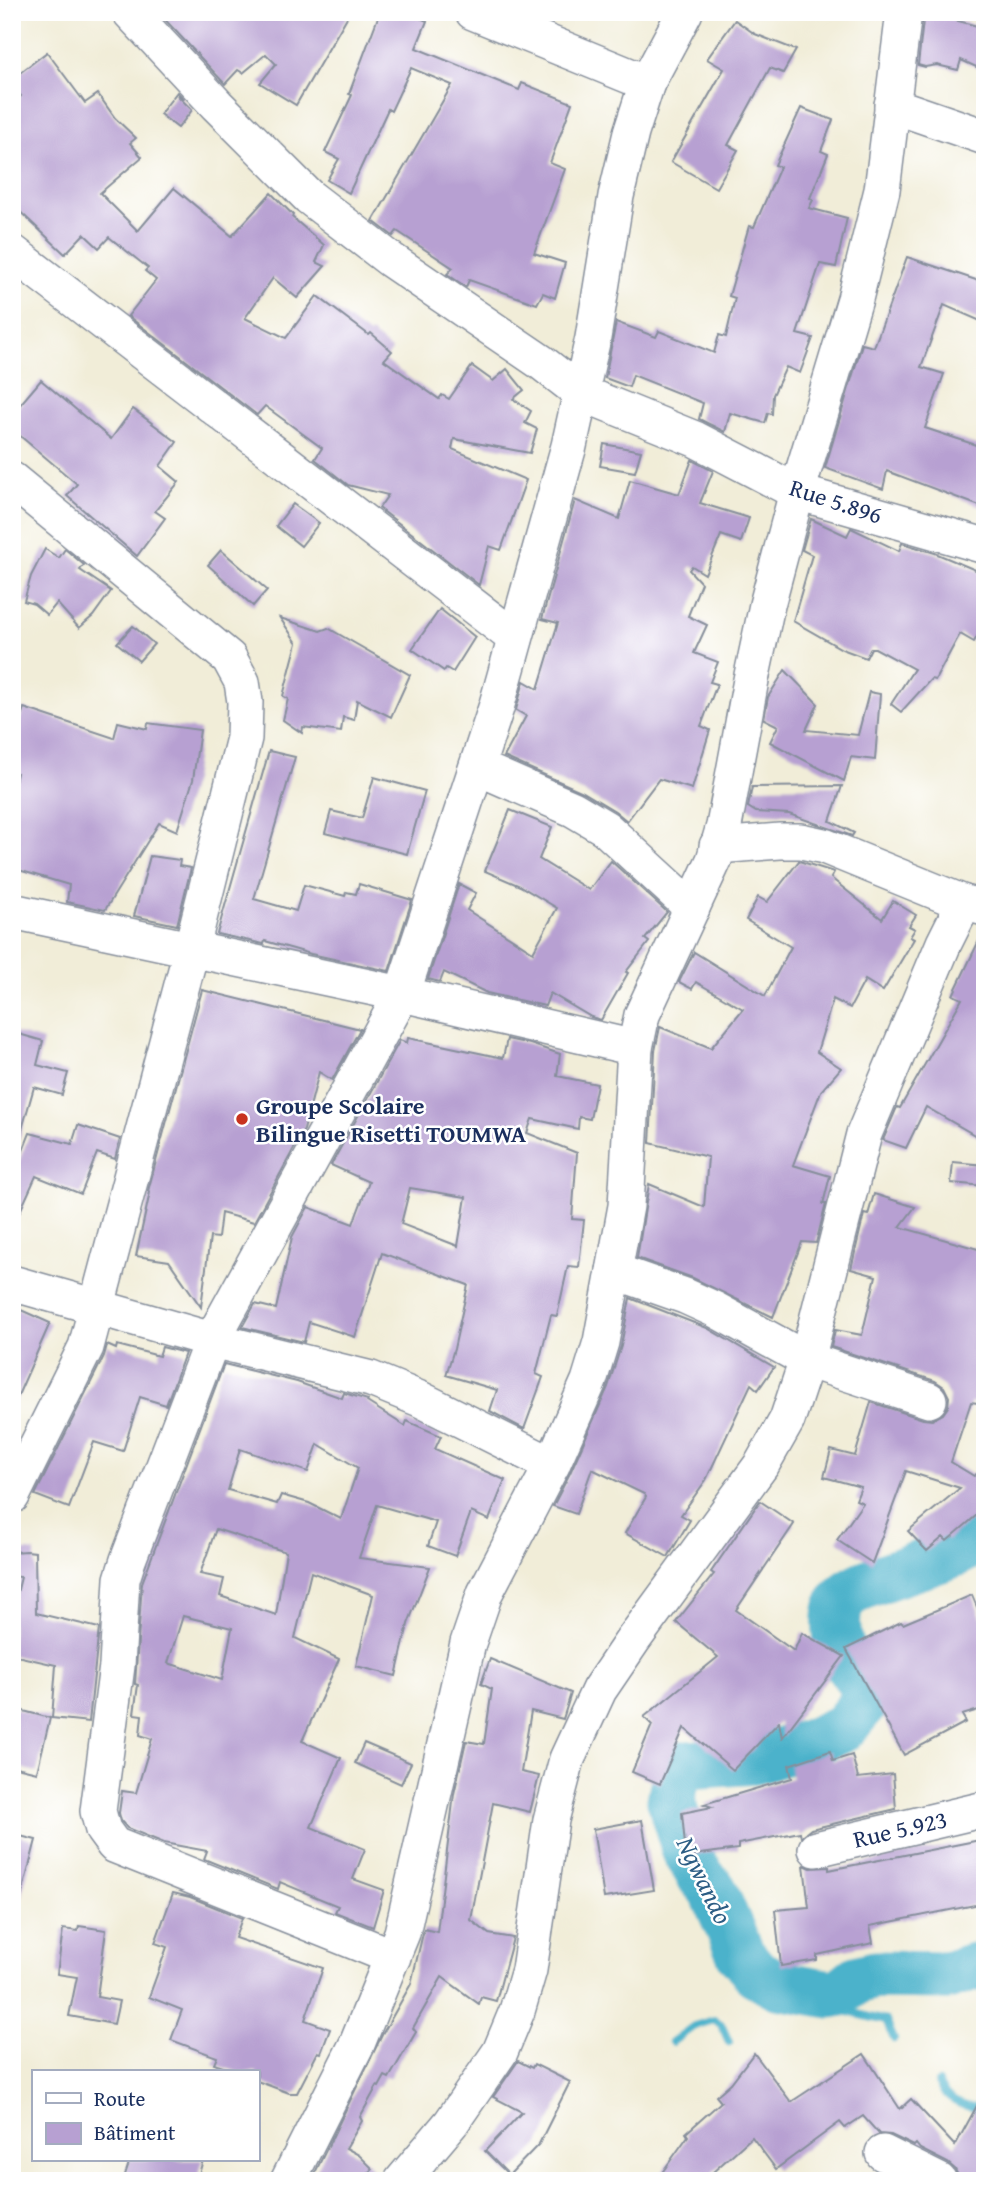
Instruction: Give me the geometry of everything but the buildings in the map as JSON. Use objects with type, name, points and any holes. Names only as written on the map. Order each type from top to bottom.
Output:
[{"type":"street","name":"Rue 5.896","points":[[130,12],[217,105],[309,197],[391,260],[541,362],[581,393],[695,439],[797,492],[985,546]]},
{"type":"street","points":[[473,12],[646,83]]},
{"type":"street","points":[[393,1957],[114,1845],[103,1830],[98,1811],[117,1666],[122,1579],[212,1340],[402,995],[516,638],[569,446],[593,338],[616,196],[631,132],[646,83],[685,12]]},
{"type":"street","points":[[288,2181],[357,2044],[402,1933],[467,1643],[485,1593],[552,1465],[589,1381],[601,1342],[626,1206],[635,1048],[642,1015],[714,860],[724,826],[764,618],[797,492],[855,299],[882,190],[904,12]]},
{"type":"street","points":[[892,106],[985,137]]},
{"type":"street","points":[[12,252],[516,638]]},
{"type":"street","points":[[12,480],[229,658],[242,682],[246,702],[244,738],[191,951],[86,1348],[12,1496]]},
{"type":"street","points":[[477,766],[573,809],[605,828],[692,908]]},
{"type":"street","points":[[402,2181],[451,2123],[493,2062],[517,2011],[529,1970],[551,1820],[567,1759],[599,1690],[762,1464],[787,1420],[807,1360],[864,1134],[944,943],[974,906],[824,846],[802,841],[718,846]]},
{"type":"street","points":[[12,911],[635,1048]]},
{"type":"street","points":[[614,1271],[716,1310],[807,1360],[929,1400]]},
{"type":"street","points":[[12,1283],[212,1340],[371,1379],[421,1399],[552,1465]]},
{"type":"street","name":"Rue 5.923","points":[[816,1849],[985,1810]]},
{"type":"street","points":[[883,2153],[939,2181]]},
{"type":"waterway","name":"Ngwando","points":[[985,1529],[961,1550],[864,1585],[843,1599],[837,1622],[840,1646],[869,1697],[843,1728],[810,1743],[756,1760],[688,1765],[676,1776],[671,1801],[686,1851],[702,1878],[713,1890],[741,1955],[756,1973],[778,1985],[831,1994],[841,1992],[856,1980],[875,1975],[947,1976],[974,1967],[985,1967]]},
{"type":"waterway","points":[[843,2001],[849,2012],[886,2021],[894,2039]]},
{"type":"waterway","points":[[672,2042],[694,2026],[714,2020],[721,2024],[729,2042]]},
{"type":"waterway","points":[[938,2083],[954,2101],[978,2108]]},
{"type":"waterway","points":[[980,2090],[985,2083]]},
{"type":"place","name":"Groupe Scolaire Bilingue Risetti TOUMWA","points":[[242,1119]]}]
